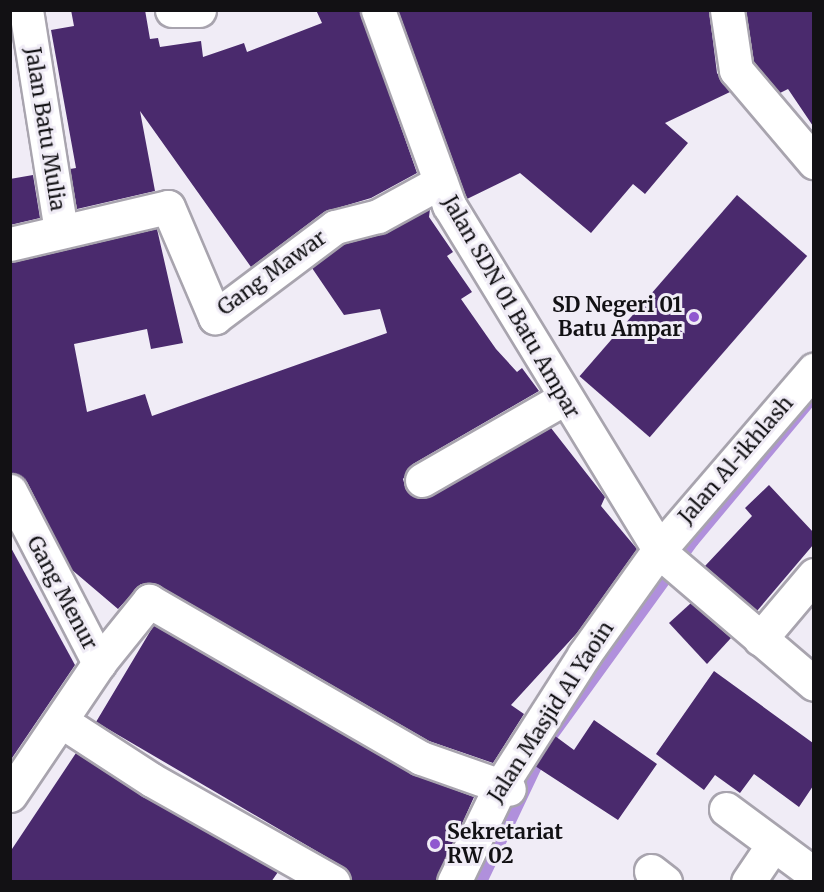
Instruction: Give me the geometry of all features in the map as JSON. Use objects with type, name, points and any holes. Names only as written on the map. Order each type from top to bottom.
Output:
[{"type":"street","name":"Jalan Batu Mulia","points":[[10,244],[61,231],[26,10]]},
{"type":"street","points":[[172,10],[199,10]]},
{"type":"street","name":"Jalan SDN 01 Batu Ampar","points":[[378,10],[440,182],[563,399],[661,552],[698,588],[760,639]]},
{"type":"street","points":[[727,10],[736,70],[813,162]]},
{"type":"street","name":"Gang Mawar","points":[[61,231],[168,207],[215,317],[335,227],[378,216],[440,182]]},
{"type":"street","name":"Jalan Al-ikhlash","points":[[661,552],[813,370]]},
{"type":"street","points":[[422,480],[563,399]]},
{"type":"street","name":"Gang Menur","points":[[10,491],[99,663]]},
{"type":"street","name":"Jalan Masjid Al Yaoin","points":[[454,882],[505,787],[661,552]]},
{"type":"street","points":[[813,575],[760,639],[813,684]]},
{"type":"street","points":[[10,795],[99,663],[140,608],[157,602],[224,647],[421,758],[505,787]]},
{"type":"street","points":[[61,721],[333,882]]},
{"type":"street","points":[[726,809],[813,874]]},
{"type":"street","points":[[748,882],[773,845]]},
{"type":"building","points":[[71,10],[145,10],[150,39],[158,38],[160,47],[201,41],[203,57],[244,43],[247,52],[322,23],[316,10],[360,10],[417,173],[371,198],[324,212],[251,267],[140,111],[155,191],[77,209],[70,169],[76,168],[51,30],[74,26]]},
{"type":"building","points":[[398,10],[709,10],[717,73],[730,92],[665,123],[688,143],[645,194],[633,184],[591,233],[520,173],[467,199]]},
{"type":"building","points":[[746,10],[813,10],[813,126],[788,89],[780,93],[754,62]]},
{"type":"building","points":[[33,175],[40,218],[10,225],[10,179]]},
{"type":"building","name":"SD Negeri 01 Batu Ampar","points":[[737,195],[807,256],[650,437],[580,376]]},
{"type":"building","points":[[430,209],[429,217],[453,252],[447,256],[472,292],[461,299],[496,349],[517,372],[522,368],[539,391],[413,464],[403,479],[406,490],[421,499],[431,496],[551,428],[605,497],[601,506],[637,549],[577,633],[511,705],[524,714],[493,763],[429,741],[158,585],[141,584],[118,609],[71,569],[27,482],[10,472],[10,262],[157,229],[183,343],[151,349],[147,329],[74,344],[87,412],[145,394],[152,416],[387,333],[380,309],[344,315],[312,268],[343,244],[387,233]]},
{"type":"building","points":[[769,485],[813,532],[813,545],[757,611],[705,566],[752,516],[745,508]]},
{"type":"building","points":[[10,546],[75,665],[10,761]]},
{"type":"building","points":[[691,603],[731,638],[707,664],[669,623]]},
{"type":"building","points":[[154,625],[412,774],[474,797],[436,882],[352,882],[342,866],[96,722]]},
{"type":"building","points":[[714,671],[813,743],[813,786],[799,807],[754,774],[740,793],[715,775],[704,790],[656,754]]},
{"type":"building","points":[[594,720],[657,764],[618,820],[535,766],[555,736],[574,750]]},
{"type":"building","points":[[76,753],[143,796],[278,872],[271,882],[10,882],[10,852]]},
{"type":"waterway","points":[[481,882],[548,741],[693,541],[814,396]]},
{"type":"place","name":"SD Negeri 01 Batu Ampar","points":[[694,317]]},
{"type":"place","name":"Sekretariat RW 02","points":[[435,844]]}]
